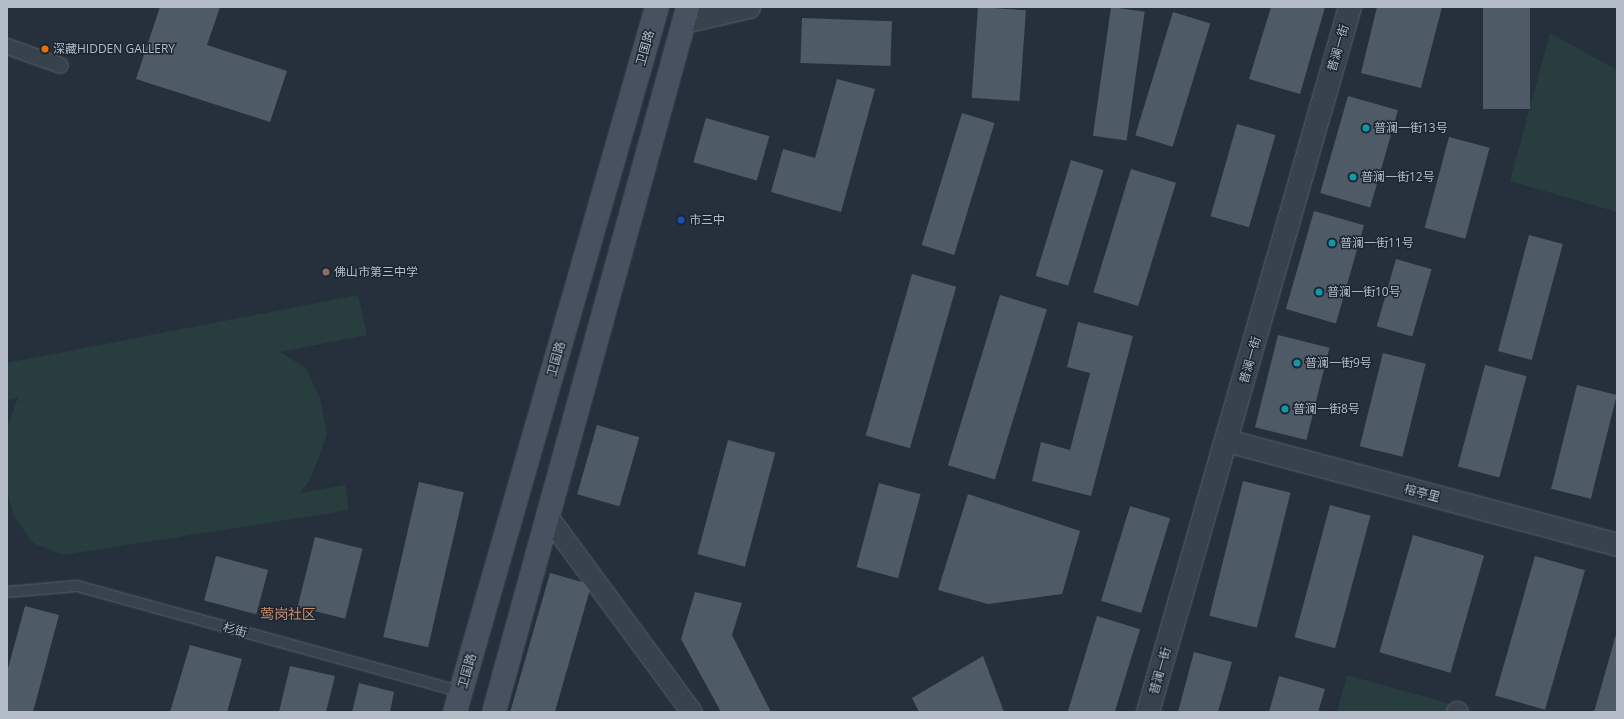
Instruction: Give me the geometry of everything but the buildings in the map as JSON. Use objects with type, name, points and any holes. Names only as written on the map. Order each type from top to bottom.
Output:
[{"type":"main road","name":"卫国路","points":[[458,702],[657,7]]},
{"type":"main road","points":[[494,712],[686,14]]},
{"type":"street","points":[[686,14],[749,7]]},
{"type":"street","name":"普澜一街","points":[[1148,712],[1227,441],[1350,7]]},
{"type":"street","points":[[7,46],[60,65]]},
{"type":"street","name":"榕亭里","points":[[1227,441],[1617,545]]},
{"type":"street","points":[[548,517],[692,712]]},
{"type":"lane","name":"杉街","points":[[7,592],[77,586],[458,702]]},
{"type":"green space","points":[[1550,33],[1617,70],[1617,212],[1510,181]]},
{"type":"green space","points":[[358,295],[367,335],[280,352],[306,368],[320,398],[327,434],[310,480],[300,493],[345,485],[349,510],[63,555],[33,543],[14,516],[7,492],[7,428],[18,398],[7,400],[7,363]]},
{"type":"green space","points":[[1347,675],[1458,706],[1457,712],[1337,712]]},
{"type":"place","name":"深藏HIDDEN GALLERY","points":[[45,49]]},
{"type":"place","name":"普澜一街13号","points":[[1366,128]]},
{"type":"place","name":"普澜一街12号","points":[[1353,177]]},
{"type":"place","name":"市三中","points":[[681,220]]},
{"type":"place","name":"普澜一街11号","points":[[1332,243]]},
{"type":"place","name":"佛山市第三中学","points":[[326,272]]},
{"type":"place","name":"普澜一街10号","points":[[1319,292]]},
{"type":"place","name":"普澜一街9号","points":[[1297,363]]},
{"type":"place","name":"普澜一街8号","points":[[1285,409]]},
{"type":"district","name":"莺岗社区","points":[[288,614]]}]
